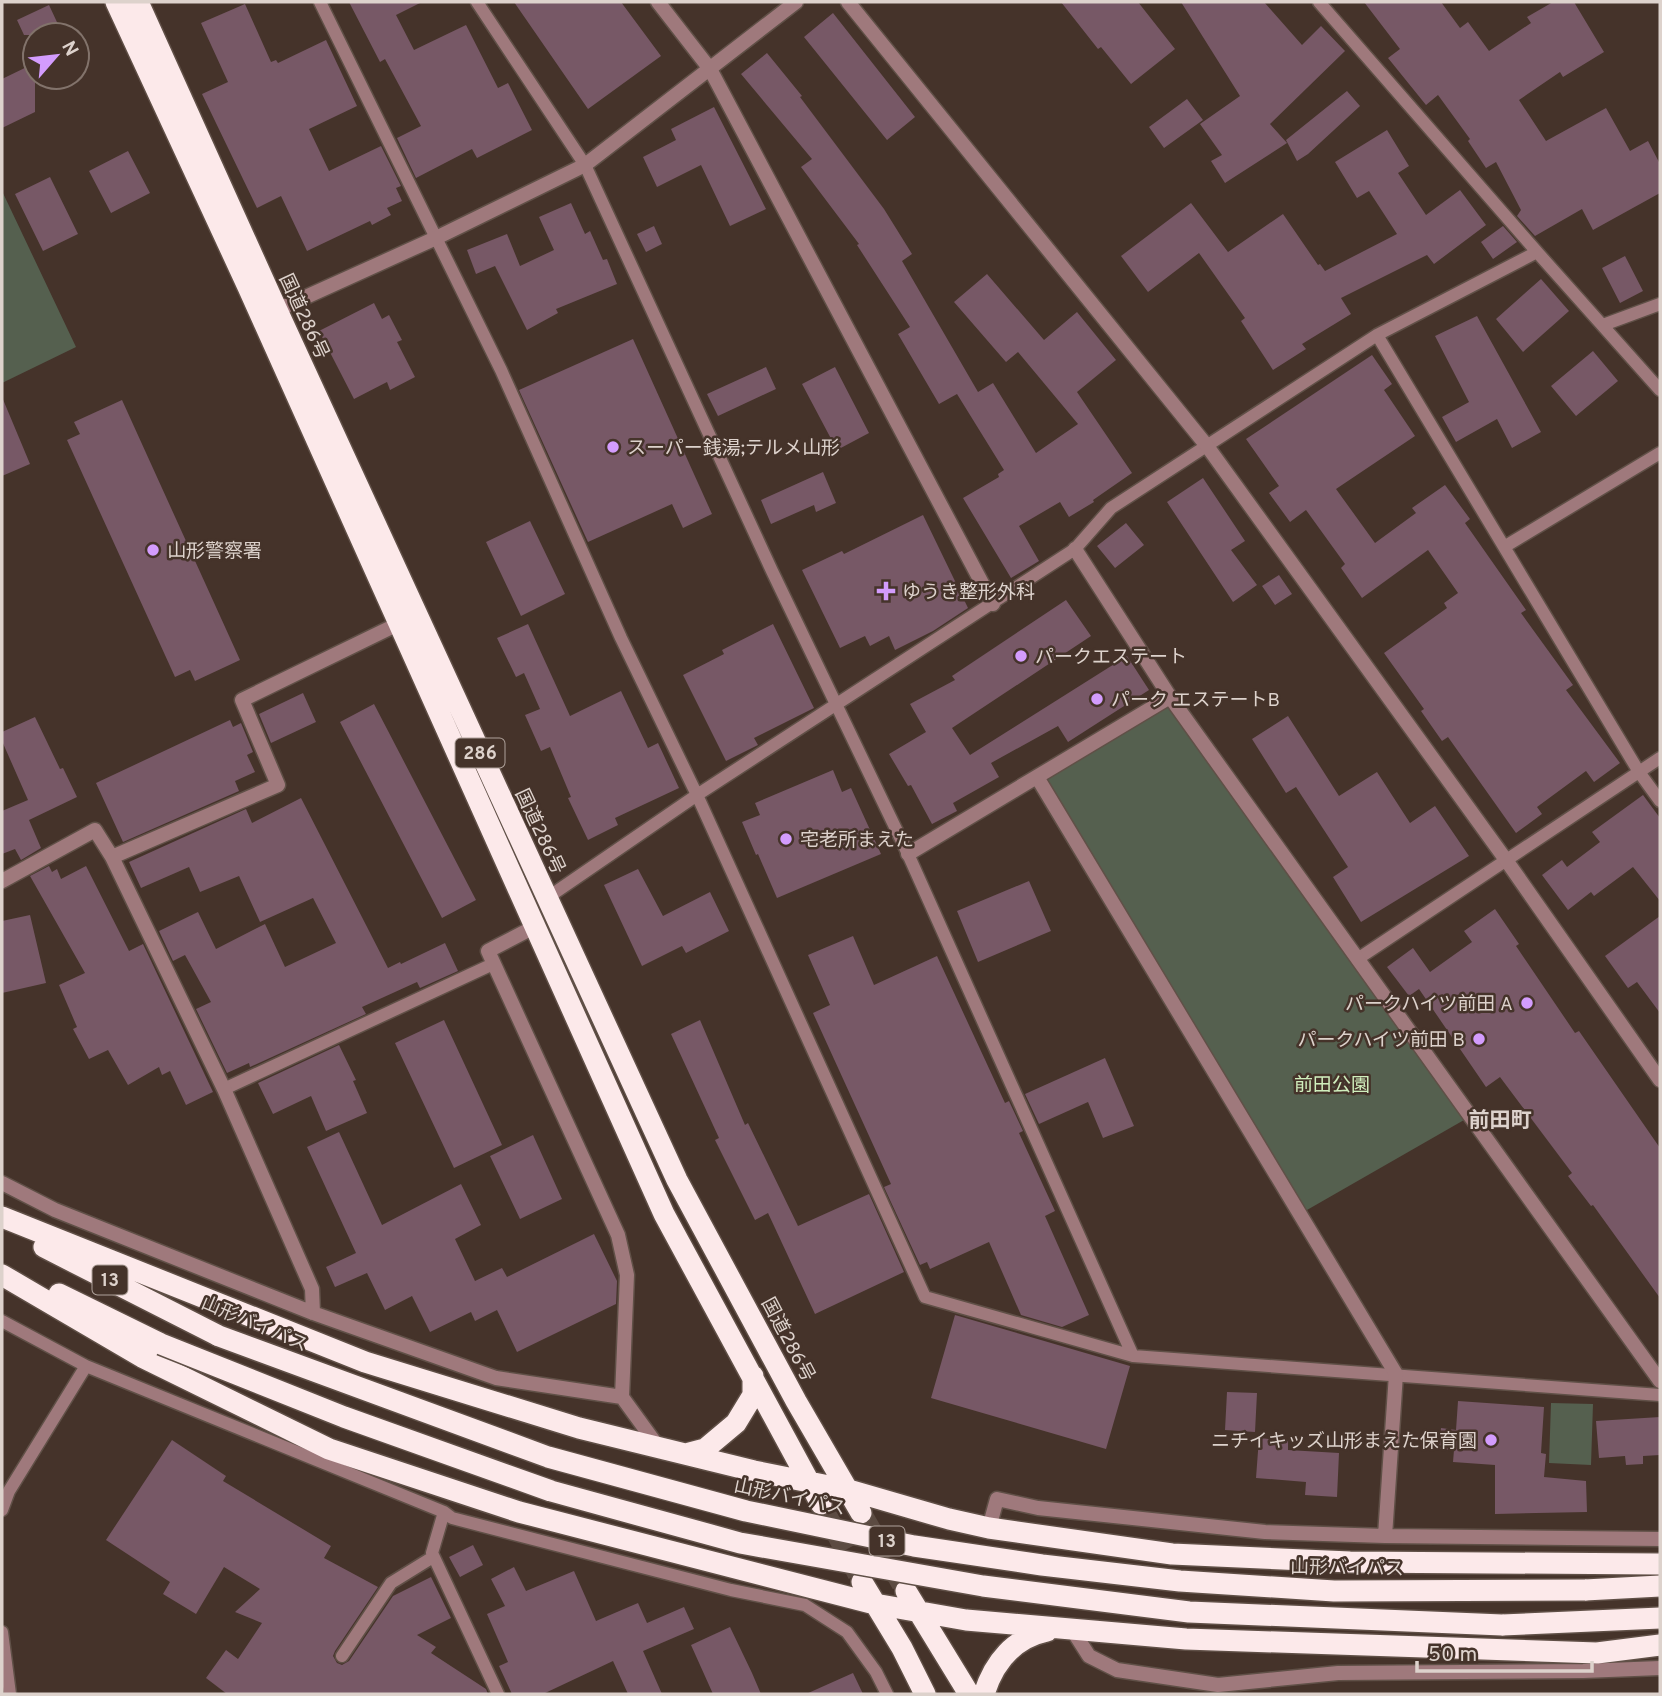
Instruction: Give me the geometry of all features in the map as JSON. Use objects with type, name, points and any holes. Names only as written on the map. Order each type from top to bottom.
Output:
[{"type":"highway","name":"国道286号","points":[[116,2],[400,623],[664,1214],[821,1504]]},
{"type":"highway","name":"国道286号","points":[[138,2],[677,1180],[796,1401],[862,1513]]},
{"type":"highway","points":[[2,1217],[365,1362],[579,1428],[849,1490],[989,1528],[1172,1554],[1350,1562],[1660,1564]]},
{"type":"highway","name":"山形バイパス","points":[[2,1225],[219,1336],[548,1457],[746,1511],[914,1546],[1042,1565],[1180,1581],[1334,1591],[1585,1590],[1660,1586]]},
{"type":"highway","name":"13","points":[[2,1265],[161,1344],[344,1417],[551,1491],[740,1543],[984,1586],[1189,1612],[1502,1625],[1660,1618]]},
{"type":"highway","points":[[2,1275],[142,1357],[329,1449],[519,1511],[875,1604],[966,1620],[1186,1639],[1597,1653],[1660,1646]]},
{"type":"highway","points":[[686,1454],[705,1449],[736,1423],[753,1395],[753,1376]]},
{"type":"highway","points":[[862,1582],[902,1648],[925,1694]]},
{"type":"highway","points":[[906,1591],[969,1694]]},
{"type":"highway","points":[[984,1694],[996,1667],[1012,1646],[1030,1635],[1065,1630]]},
{"type":"street","points":[[658,2],[710,69],[993,604]]},
{"type":"street","points":[[277,310],[436,238],[585,165],[796,2]]},
{"type":"street","points":[[848,2],[1207,446],[1506,860],[1660,1080]]},
{"type":"street","points":[[1075,550],[1170,696],[1660,1381]]},
{"type":"street","points":[[112,857],[278,785],[242,700],[400,623]]},
{"type":"street","points":[[908,854],[1170,696]]},
{"type":"street","points":[[1037,777],[1396,1374],[1385,1536]]},
{"type":"street","points":[[2,881],[94,830],[112,857],[224,1089],[312,1289],[313,1313]]},
{"type":"street","points":[[536,926],[488,951],[618,1235],[627,1275],[622,1397],[659,1448]]},
{"type":"street","points":[[2,1183],[55,1210],[313,1313],[496,1378],[622,1397]]},
{"type":"street","points":[[989,1528],[997,1499],[1038,1507],[1265,1532],[1660,1539]]},
{"type":"street","points":[[1065,1630],[1089,1656],[1117,1670],[1219,1690],[1338,1672],[1660,1668]]},
{"type":"lane","points":[[320,2],[501,370],[621,638],[696,795],[925,1297],[1133,1356],[1660,1395]]},
{"type":"lane","points":[[477,2],[585,165],[836,707],[908,854],[1133,1356]]},
{"type":"lane","points":[[1319,2],[1536,253],[1660,390]]},
{"type":"lane","points":[[547,898],[696,795],[836,707],[1075,550],[1111,508],[1377,335],[1536,253]]},
{"type":"lane","points":[[1603,325],[1660,304]]},
{"type":"lane","points":[[1377,335],[1639,772],[1660,802]]},
{"type":"lane","points":[[1504,547],[1660,453]]},
{"type":"lane","points":[[1359,958],[1660,758]]},
{"type":"lane","points":[[224,1089],[493,964]]},
{"type":"lane","points":[[2,1321],[86,1366],[444,1512],[452,1518],[731,1590],[805,1605],[847,1632],[876,1672],[887,1694]]},
{"type":"lane","points":[[2,1510],[9,1491],[86,1366]]},
{"type":"lane","points":[[444,1512],[433,1557],[498,1694]]},
{"type":"lane","points":[[342,1656],[391,1583],[433,1557]]},
{"type":"lane","points":[[2,1632],[10,1694]]},
{"type":"green space","points":[[2,191],[76,347],[2,383]]},
{"type":"green space","name":"前田公園","points":[[1170,697],[1471,1116],[1300,1214],[1037,777]]},
{"type":"green space","points":[[1551,1403],[1593,1404],[1591,1465],[1549,1463]]},
{"type":"building","points":[[349,2],[422,2],[396,15],[414,50],[466,25],[498,88],[508,83],[532,130],[477,158],[472,149],[416,178],[397,138],[421,126],[385,59],[380,62]]},
{"type":"building","points":[[514,2],[621,2],[661,56],[588,109]]},
{"type":"building","points":[[1061,2],[1138,2],[1175,49],[1131,84],[1101,47],[1098,49]]},
{"type":"building","points":[[1181,2],[1264,2],[1302,45],[1321,26],[1345,51],[1270,124],[1287,143],[1225,183],[1211,161],[1222,155],[1200,124],[1240,96]]},
{"type":"building","points":[[1364,2],[1441,2],[1460,28],[1468,22],[1489,51],[1531,23],[1527,17],[1553,2],[1574,2],[1604,52],[1563,77],[1560,72],[1519,100],[1546,141],[1606,108],[1630,151],[1648,141],[1660,164],[1660,193],[1593,230],[1582,209],[1535,236],[1517,216],[1521,210],[1496,162],[1486,168],[1468,141],[1470,139],[1438,95],[1426,105],[1388,58],[1400,49]]},
{"type":"building","points":[[245,4],[271,62],[276,60],[278,63],[326,40],[357,106],[309,129],[329,171],[381,146],[401,186],[396,188],[402,201],[387,208],[391,215],[372,225],[370,221],[307,251],[281,196],[257,208],[202,94],[228,82],[201,23]]},
{"type":"building","points":[[49,5],[56,21],[21,21],[21,29],[17,20]]},
{"type":"building","points":[[833,13],[915,117],[887,140],[804,37]]},
{"type":"building","points":[[767,53],[802,96],[800,97],[884,209],[912,254],[902,261],[978,392],[993,383],[1036,453],[1078,424],[1018,352],[1006,362],[954,302],[987,274],[1044,340],[1077,312],[1116,360],[1077,392],[1132,473],[1069,517],[1060,502],[1019,526],[1039,561],[1011,578],[963,498],[999,477],[998,474],[1004,470],[957,394],[939,404],[898,334],[910,327],[857,245],[859,244],[801,167],[812,159],[741,74]]},
{"type":"building","points":[[21,70],[21,91],[35,91],[35,112],[2,128],[2,79]]},
{"type":"building","points":[[1347,91],[1360,106],[1297,161],[1286,140]]},
{"type":"building","points":[[1187,99],[1203,120],[1164,148],[1149,127]]},
{"type":"building","points":[[714,107],[766,209],[730,226],[701,165],[657,187],[643,157],[676,140],[671,129]]},
{"type":"building","points":[[1387,130],[1409,166],[1398,173],[1426,215],[1460,190],[1486,225],[1434,264],[1427,255],[1341,298],[1351,314],[1302,344],[1306,349],[1273,370],[1241,321],[1245,318],[1199,253],[1148,292],[1121,256],[1191,203],[1228,252],[1283,214],[1325,271],[1397,234],[1369,191],[1357,198],[1335,162]]},
{"type":"building","points":[[128,151],[150,193],[111,213],[89,171]]},
{"type":"building","points":[[50,177],[78,234],[43,251],[15,194]]},
{"type":"building","points":[[571,203],[585,234],[590,231],[603,260],[607,259],[617,284],[556,309],[558,313],[527,330],[495,266],[476,274],[467,250],[507,234],[520,266],[554,250],[539,217]]},
{"type":"building","points":[[654,226],[662,244],[646,252],[637,234]]},
{"type":"building","points":[[1503,226],[1517,242],[1493,259],[1481,242]]},
{"type":"building","points":[[1625,256],[1643,291],[1620,303],[1602,268]]},
{"type":"building","points":[[1541,279],[1569,311],[1523,352],[1496,319]]},
{"type":"building","points":[[374,303],[382,319],[389,315],[402,340],[397,342],[415,377],[390,390],[387,382],[354,399],[319,331]]},
{"type":"building","points":[[1477,316],[1541,432],[1512,448],[1497,419],[1456,442],[1442,417],[1469,402],[1435,336]]},
{"type":"building","name":"スーパー銭湯;テルメ山形","points":[[633,339],[712,514],[683,528],[672,504],[588,542],[519,390]]},
{"type":"building","points":[[1593,351],[1618,381],[1576,416],[1551,386]]},
{"type":"building","points":[[1372,355],[1392,384],[1384,390],[1415,436],[1336,489],[1375,543],[1416,513],[1412,508],[1445,485],[1470,519],[1465,523],[1526,610],[1521,613],[1573,685],[1566,690],[1620,763],[1594,782],[1586,771],[1537,807],[1542,814],[1516,833],[1448,737],[1442,741],[1421,711],[1424,709],[1384,653],[1447,608],[1444,603],[1458,593],[1428,550],[1362,598],[1341,568],[1345,564],[1306,510],[1290,522],[1269,493],[1279,486],[1246,439]]},
{"type":"building","points":[[766,367],[776,389],[718,416],[707,394]]},
{"type":"building","points":[[835,367],[869,433],[837,450],[802,384]]},
{"type":"building","points":[[2,397],[30,464],[2,476]]},
{"type":"building","name":"山形警察署","points":[[122,400],[240,660],[195,681],[190,670],[175,677],[67,440],[80,434],[74,422]]},
{"type":"building","points":[[823,472],[836,503],[816,512],[814,505],[771,524],[761,500]]},
{"type":"building","points":[[1203,478],[1245,541],[1231,550],[1257,585],[1233,602],[1167,502]]},
{"type":"building","name":"ゆうき整形外科","points":[[923,515],[968,608],[933,631],[895,650],[889,636],[870,646],[865,636],[840,648],[802,570],[842,551],[844,554]]},
{"type":"building","points":[[530,521],[565,594],[521,616],[486,542]]},
{"type":"building","points":[[1126,523],[1144,545],[1115,568],[1097,546]]},
{"type":"building","points":[[1279,575],[1292,594],[1275,605],[1262,586]]},
{"type":"building","points":[[1066,600],[1091,636],[952,728],[970,755],[1127,656],[1149,690],[1068,742],[1058,726],[991,763],[999,777],[953,803],[957,811],[932,824],[911,785],[908,786],[889,754],[926,732],[910,704],[955,680],[952,676]]},
{"type":"building","points":[[528,624],[570,716],[621,691],[648,748],[658,743],[679,788],[615,818],[618,825],[588,840],[568,798],[571,797],[550,747],[541,751],[525,715],[540,709],[524,673],[516,677],[497,638]]},
{"type":"building","points":[[773,624],[814,708],[754,738],[758,745],[726,761],[683,675],[724,654],[722,650]]},
{"type":"building","points":[[303,693],[316,722],[271,743],[259,714]]},
{"type":"building","points":[[374,704],[476,900],[442,918],[340,722]]},
{"type":"building","points":[[1288,716],[1339,796],[1377,772],[1410,823],[1435,806],[1469,856],[1361,922],[1333,877],[1348,867],[1296,787],[1286,793],[1252,739]]},
{"type":"building","points":[[35,717],[77,797],[29,820],[41,848],[21,860],[15,849],[2,854],[2,811],[28,800],[2,741],[2,732]]},
{"type":"building","points":[[230,720],[233,727],[241,723],[253,752],[247,755],[255,772],[235,781],[239,791],[123,842],[96,783]]},
{"type":"building","name":"宅老所まえた","points":[[833,770],[842,792],[851,788],[881,854],[777,898],[742,822],[760,815],[755,803]]},
{"type":"building","points":[[1643,795],[1660,818],[1660,901],[1633,867],[1594,896],[1591,892],[1568,910],[1542,875],[1562,860],[1567,867],[1600,842],[1592,832]]},
{"type":"building","points":[[301,798],[388,968],[445,943],[458,971],[420,988],[417,982],[362,1007],[366,1014],[250,1067],[249,1063],[227,1073],[196,1009],[211,1002],[185,955],[173,961],[159,931],[198,912],[216,949],[265,924],[285,967],[336,943],[313,898],[260,922],[239,876],[200,892],[189,867],[141,888],[129,862],[246,809],[252,823]]},
{"type":"building","points":[[49,866],[52,872],[57,869],[61,879],[86,866],[129,951],[143,944],[213,1092],[186,1105],[170,1071],[162,1075],[159,1067],[128,1085],[108,1050],[89,1059],[73,1029],[77,1027],[59,985],[85,973],[30,876]]},
{"type":"building","points":[[638,869],[663,916],[710,892],[729,931],[686,953],[682,946],[642,966],[604,885]]},
{"type":"building","points":[[1029,881],[1051,931],[978,962],[957,911]]},
{"type":"building","points":[[1495,909],[1519,944],[1516,946],[1575,1033],[1579,1031],[1660,1148],[1660,1298],[1593,1205],[1591,1206],[1568,1176],[1572,1173],[1500,1077],[1486,1087],[1419,989],[1409,996],[1387,967],[1413,948],[1430,972],[1472,942],[1464,931]]},
{"type":"building","points":[[30,915],[46,983],[2,993],[2,921]]},
{"type":"building","points":[[1660,916],[1660,1013],[1637,982],[1628,988],[1605,956]]},
{"type":"building","points":[[853,936],[874,985],[937,956],[1005,1103],[1009,1101],[1023,1131],[1019,1133],[1055,1211],[1045,1216],[1089,1315],[1062,1327],[1021,1315],[989,1242],[930,1269],[927,1262],[920,1265],[884,1187],[891,1184],[813,1013],[830,1005],[808,955]]},
{"type":"building","points":[[444,1020],[502,1145],[454,1168],[395,1043]]},
{"type":"building","points":[[700,1020],[745,1125],[748,1123],[798,1226],[869,1194],[904,1272],[815,1314],[768,1213],[755,1220],[715,1140],[719,1138],[671,1034]]},
{"type":"building","points":[[339,1045],[356,1080],[353,1081],[367,1113],[326,1131],[311,1096],[273,1114],[258,1083]]},
{"type":"building","points":[[1105,1058],[1134,1126],[1103,1138],[1088,1102],[1039,1124],[1025,1094]]},
{"type":"building","points":[[339,1132],[382,1225],[461,1184],[481,1225],[455,1239],[475,1281],[502,1268],[507,1277],[594,1234],[617,1281],[616,1304],[517,1352],[497,1310],[475,1321],[471,1312],[430,1332],[412,1296],[385,1310],[367,1273],[335,1287],[326,1267],[356,1253],[307,1147]]},
{"type":"building","points":[[533,1135],[562,1199],[520,1219],[490,1156]]},
{"type":"building","points":[[955,1315],[1130,1366],[1106,1449],[931,1398]]},
{"type":"building","points":[[1227,1392],[1257,1393],[1255,1432],[1225,1430]]},
{"type":"building","name":"ニチイキッズ山形まえた保育園","points":[[1458,1401],[1544,1407],[1541,1453],[1546,1454],[1544,1477],[1586,1481],[1587,1512],[1495,1514],[1495,1465],[1453,1462],[1454,1450],[1439,1449],[1441,1428],[1456,1430]]},
{"type":"building","points":[[1660,1417],[1660,1455],[1643,1456],[1643,1464],[1626,1465],[1625,1456],[1599,1458],[1596,1421]]},
{"type":"building","points":[[1259,1438],[1288,1441],[1288,1450],[1339,1453],[1337,1497],[1305,1495],[1306,1482],[1256,1478]]},
{"type":"building","points":[[172,1440],[226,1476],[223,1481],[331,1546],[324,1558],[378,1587],[335,1651],[333,1656],[337,1663],[342,1665],[349,1661],[393,1596],[431,1577],[451,1618],[417,1635],[436,1647],[431,1653],[486,1689],[488,1694],[227,1694],[206,1678],[226,1650],[238,1659],[262,1623],[235,1612],[260,1589],[224,1567],[196,1614],[163,1594],[170,1582],[106,1540]]},
{"type":"building","points":[[473,1545],[483,1565],[460,1577],[449,1557]]},
{"type":"building","points":[[514,1567],[526,1591],[574,1571],[596,1621],[638,1603],[647,1623],[684,1607],[694,1629],[643,1651],[662,1694],[628,1694],[613,1661],[543,1694],[512,1694],[499,1666],[508,1662],[487,1614],[505,1606],[491,1579]]},
{"type":"building","points":[[730,1627],[761,1694],[713,1694],[691,1645]]},
{"type":"building","points":[[853,1673],[863,1694],[806,1694]]},
{"type":"tunnel","points":[[821,1504],[858,1574]]},
{"type":"tunnel","points":[[861,1513],[902,1584]]},
{"type":"place","name":"スーパー銭湯;テルメ山形","points":[[613,447]]},
{"type":"place","name":"山形警察署","points":[[153,550]]},
{"type":"place","name":"ゆうき整形外科","points":[[886,591]]},
{"type":"place","name":"パークエステート","points":[[1021,656]]},
{"type":"place","name":"パーク エステートB","points":[[1097,699]]},
{"type":"place","name":"宅老所まえた","points":[[786,839]]},
{"type":"place","name":"パークハイツ前田 A","points":[[1527,1003]]},
{"type":"place","name":"パークハイツ前田 B","points":[[1479,1039]]},
{"type":"place","name":"ニチイキッズ山形まえた保育園","points":[[1491,1440]]},
{"type":"district","name":"前田町","points":[[1500,1120]]}]
